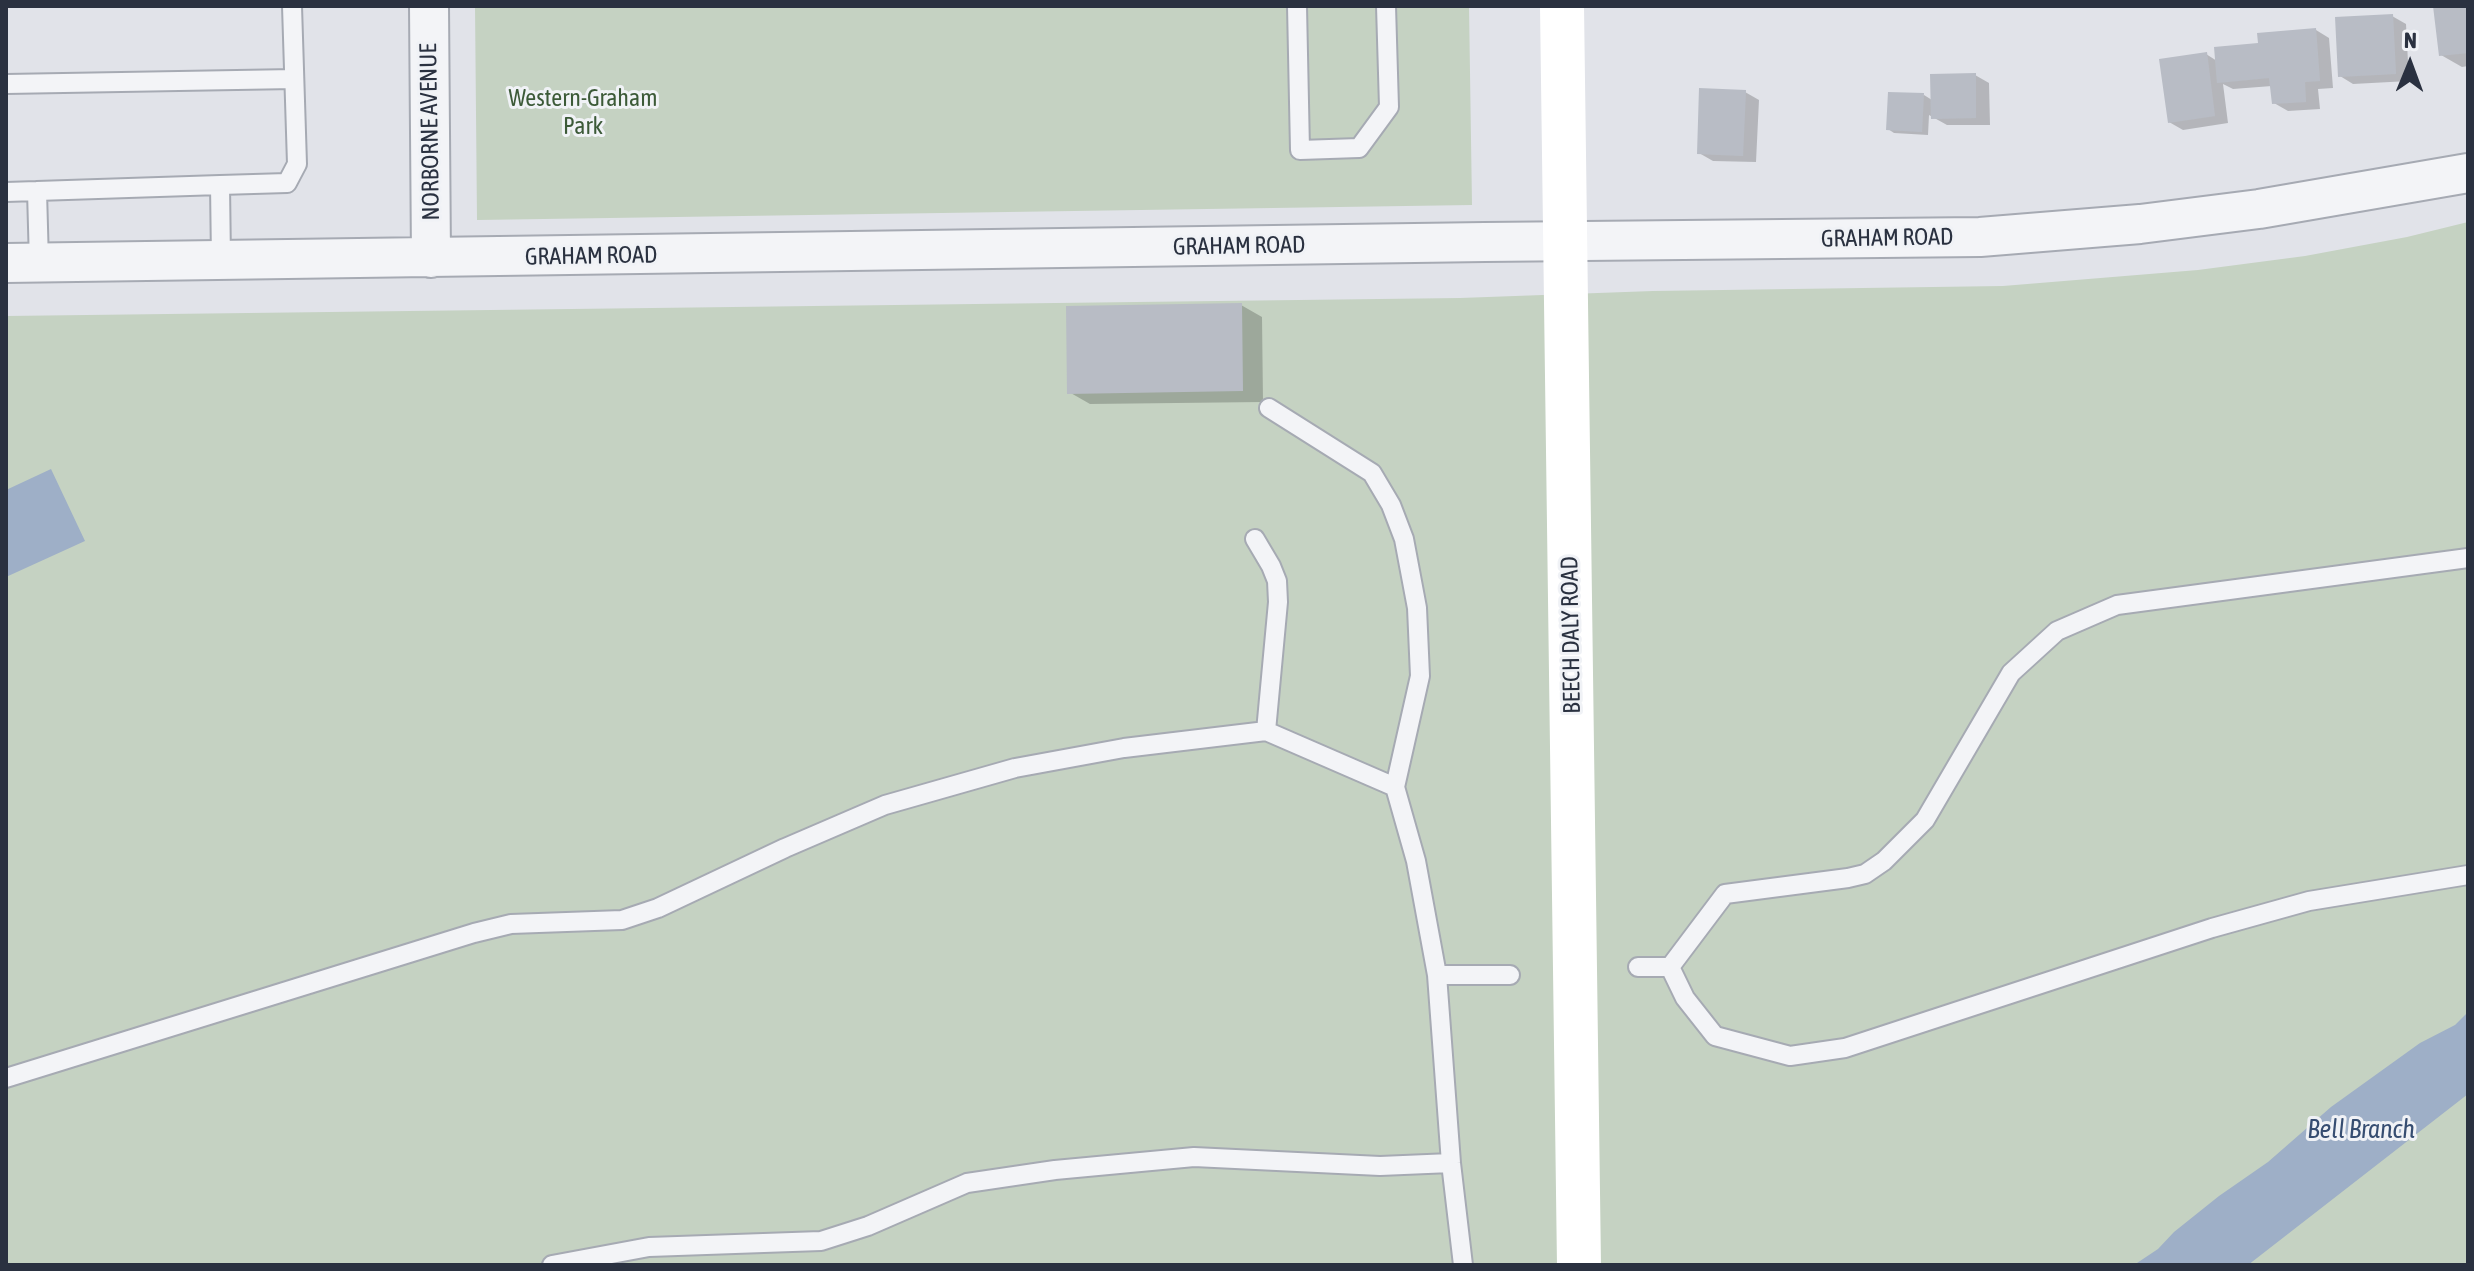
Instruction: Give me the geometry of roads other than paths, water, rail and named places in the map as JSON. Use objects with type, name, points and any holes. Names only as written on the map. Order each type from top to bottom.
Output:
[{"type":"main road","name":"BEECH DALY ROAD","points":[[1562,6],[1579,1265]]},
{"type":"street","name":"NORBORNE AVENUE","points":[[429,6],[431,258]]},
{"type":"street","name":"GRAHAM ROAD","points":[[23,263],[1980,237],[2140,224],[2244,211],[2468,173]]},
{"type":"lane","points":[[6,192],[287,183],[297,164],[292,6]]},
{"type":"lane","points":[[1297,6],[1300,150],[1359,148],[1389,107],[1386,6]]},
{"type":"lane","points":[[6,84],[294,79]]},
{"type":"lane","points":[[220,185],[221,260]]},
{"type":"lane","points":[[23,263],[37,191]]},
{"type":"lane","points":[[1269,408],[1372,473],[1391,505],[1404,539],[1417,608],[1420,676],[1395,787],[1416,861],[1437,975],[1451,1163],[1463,1265]]},
{"type":"lane","points":[[1255,539],[1274,574],[1278,602],[1266,731]]},
{"type":"lane","points":[[1670,967],[1725,894],[1848,878],[1865,874],[1884,861],[1925,820],[2011,673],[2057,631],[2117,605],[2468,558]]},
{"type":"lane","points":[[6,1078],[474,933],[511,924],[622,920],[658,908],[885,805],[1001,772],[1124,748],[1266,731],[1395,787]]},
{"type":"lane","points":[[1670,967],[1685,998],[1715,1036],[1790,1056],[1845,1048],[2212,928],[2309,901],[2468,875]]},
{"type":"lane","points":[[1638,967],[1670,967]]},
{"type":"lane","points":[[1437,975],[1510,975]]},
{"type":"lane","points":[[552,1265],[649,1247],[821,1241],[868,1226],[967,1183],[1055,1170],[1194,1157],[1380,1166],[1451,1163]]},
{"type":"water","points":[[51,469],[85,541],[6,577],[6,490]]},
{"type":"water","name":"Bell Branch","points":[[2468,1012],[2468,1094],[2248,1265],[2134,1265],[2158,1249],[2219,1196],[2268,1162],[2331,1107],[2420,1043],[2455,1025]]},
{"type":"park label","name":"Western-Graham Park","points":[[583,112]]}]
